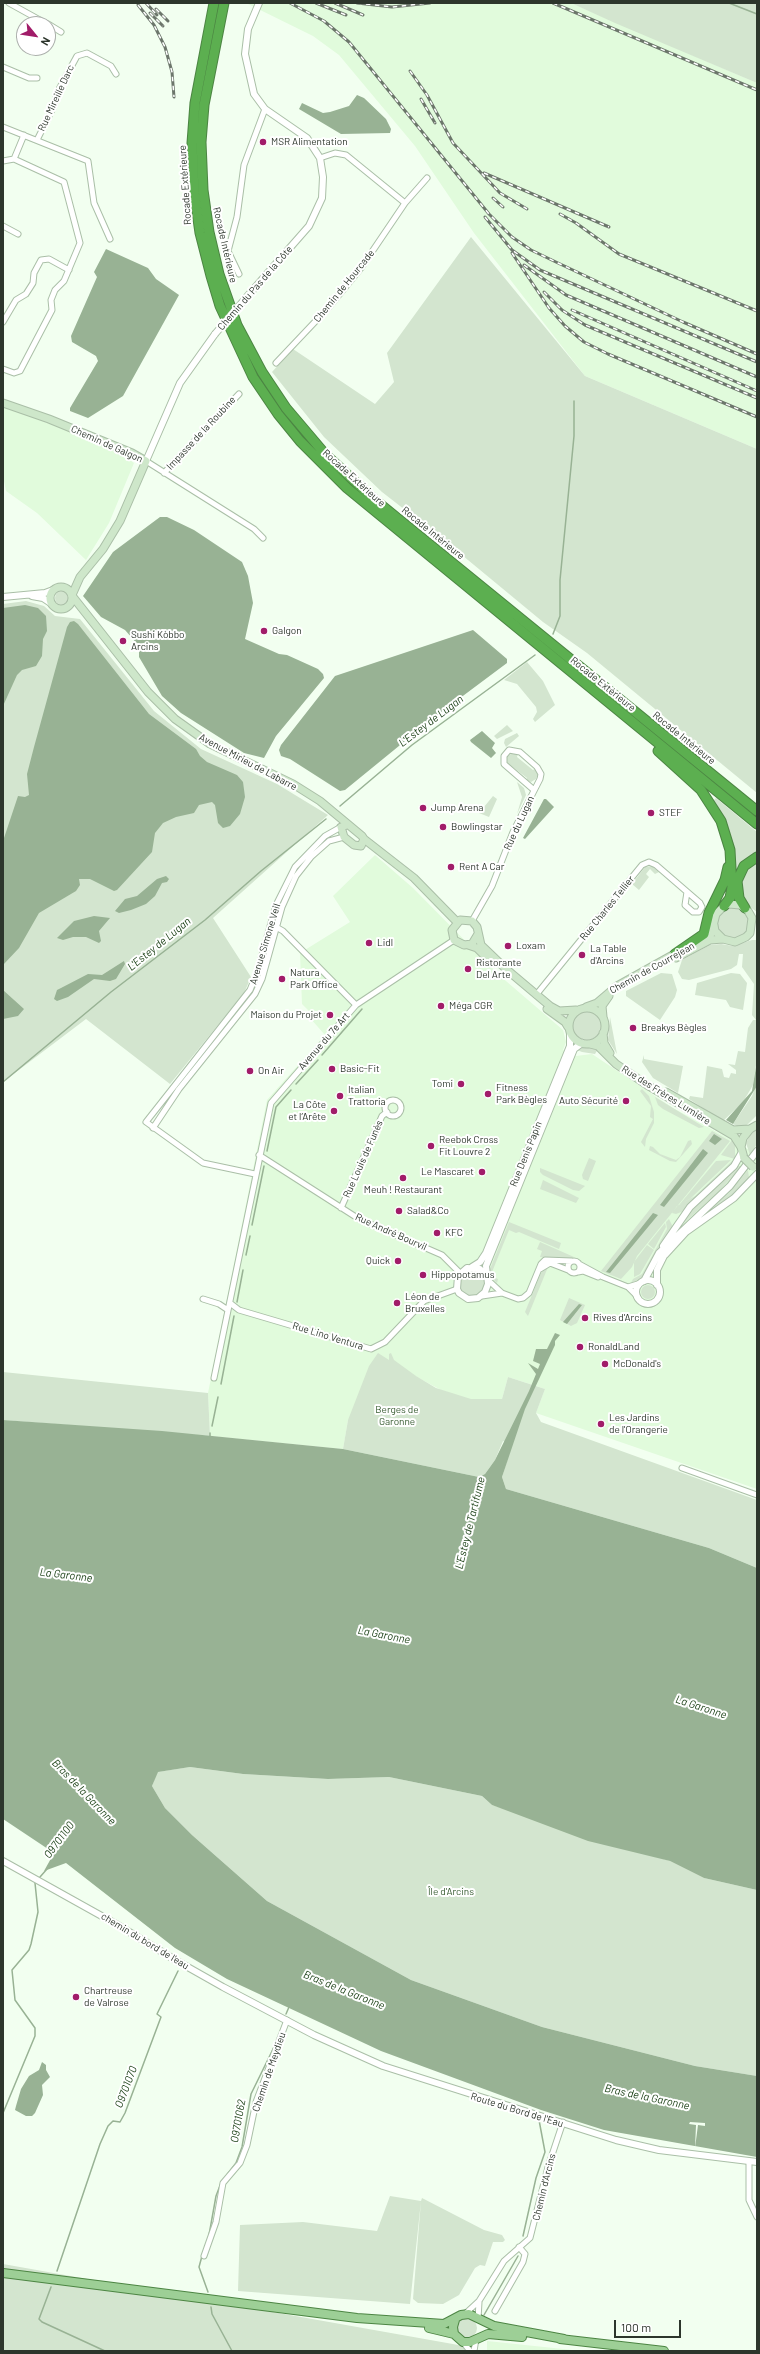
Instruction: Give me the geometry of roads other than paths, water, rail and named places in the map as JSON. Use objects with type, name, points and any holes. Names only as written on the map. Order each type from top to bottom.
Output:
[{"type":"highway","name":"Rocade Extérieure","points":[[220,4],[195,104],[192,143],[194,190],[200,233],[210,276],[220,306],[250,370],[278,414],[300,441],[347,488],[757,824]]},
{"type":"highway","name":"Rocade Intérieure","points":[[220,4],[204,104],[201,142],[203,190],[209,232],[219,274],[238,325],[262,372],[286,408],[308,435],[355,482],[757,812]]},
{"type":"highway","points":[[589,687],[603,704],[701,790],[716,811],[728,842],[732,887],[730,898],[724,906]]},
{"type":"highway","points":[[660,733],[720,775],[757,804]]},
{"type":"highway","points":[[675,954],[699,939],[706,930],[710,913],[725,880],[728,842]]},
{"type":"highway","points":[[745,908],[739,898],[737,881],[744,866],[757,857]]},
{"type":"main road","name":"Chemin de Galgon","points":[[3,403],[49,419],[132,453],[146,461]]},
{"type":"main road","name":"Chemin du Pas de la Côte","points":[[73,596],[80,577],[113,534],[146,461]]},
{"type":"main road","name":"Chemin du Pas de la Côte","points":[[64,587],[80,577]]},
{"type":"main road","points":[[65,608],[70,605],[73,596],[64,587],[53,590],[50,597],[52,604],[57,608],[75,609],[84,613]]},
{"type":"main road","name":"Avenue Mirieu de Labarre","points":[[73,596],[84,613],[148,692],[194,734],[210,744],[293,784],[328,807],[337,815],[344,826],[363,842],[379,850],[414,878],[457,922]]},
{"type":"main road","points":[[344,826],[344,837]]},
{"type":"main road","name":"Avenue Mirieu de Labarre","points":[[344,837],[354,845],[363,842]]},
{"type":"main road","points":[[735,903],[745,908],[752,918],[752,927],[746,937],[741,940],[729,942],[723,939],[715,931],[714,925],[716,914],[724,906],[735,903]]},
{"type":"main road","points":[[464,919],[472,921],[477,927],[480,944],[490,955],[536,995],[555,1009],[570,1012],[586,1007],[596,1010],[603,1017],[605,1028],[603,1034],[596,1041],[586,1044],[569,1030],[565,1022],[533,998],[477,948],[468,945],[460,945],[454,940],[452,930],[457,922],[464,919]]},
{"type":"main road","name":"Chemin de Courrejean","points":[[586,1007],[594,1005],[617,986],[707,938],[714,925]]},
{"type":"main road","points":[[752,927],[757,935]]},
{"type":"main road","points":[[468,945],[475,941],[478,934]]},
{"type":"main road","name":"Chemin de Courrejean","points":[[603,1017],[603,1004],[618,990],[710,940],[723,939]]},
{"type":"main road","points":[[569,1030],[570,1018],[576,1010]]},
{"type":"main road","name":"Rue des Frères Lumière","points":[[603,1034],[604,1043],[610,1052],[648,1081],[733,1130],[754,1126]]},
{"type":"main road","name":"Rue des Frères Lumière","points":[[586,1044],[598,1046],[619,1067],[646,1086],[734,1136],[743,1152],[755,1168]]},
{"type":"main road","points":[[743,1152],[743,1138],[754,1126]]},
{"type":"main road","points":[[3,2273],[356,2318],[444,2324],[465,2314],[472,2314],[494,2326],[564,2340]]},
{"type":"main road","points":[[356,2318],[383,2324],[437,2329],[454,2334],[463,2342],[495,2334],[664,2351]]},
{"type":"main road","points":[[477,2338],[481,2327],[479,2319]]},
{"type":"main road","points":[[454,2334],[453,2327],[455,2320]]},
{"type":"street","points":[[9,3],[33,16]]},
{"type":"street","name":"Chemin du Pas de la Côte","points":[[146,461],[180,382],[215,334],[308,226],[322,198],[323,177],[320,158],[303,134],[265,109],[254,94],[245,54],[248,29],[259,3]]},
{"type":"street","points":[[56,29],[61,32]]},
{"type":"street","name":"Rue Mireille Darc","points":[[37,140],[54,108],[58,91],[77,56],[87,53],[111,66],[116,74]]},
{"type":"street","points":[[3,67],[29,78],[37,78]]},
{"type":"street","points":[[239,274],[228,251],[237,217],[244,166],[265,109]]},
{"type":"street","points":[[3,127],[88,161],[94,203],[110,239]]},
{"type":"street","points":[[14,159],[24,135]]},
{"type":"street","points":[[320,158],[336,153],[346,155],[406,203]]},
{"type":"street","points":[[3,161],[14,159],[62,180],[67,191],[80,243],[64,281],[55,290],[51,300],[52,310],[20,371],[14,373],[3,369]]},
{"type":"street","name":"Chemin de Hourcade","points":[[276,363],[329,307],[361,268],[406,203],[427,178]]},
{"type":"street","points":[[3,226],[18,234]]},
{"type":"street","points":[[3,322],[16,300],[26,294],[33,283],[34,273],[41,260],[49,259],[69,270]]},
{"type":"street","name":"Impasse de la Roubine","points":[[164,473],[239,394]]},
{"type":"street","name":"Chemin de Galgon","points":[[146,461],[254,529],[263,538]]},
{"type":"street","points":[[3,597],[20,594],[45,593],[53,590]]},
{"type":"street","points":[[20,594],[43,598],[52,604]]},
{"type":"street","name":"Rue du Lugan","points":[[472,921],[492,886],[513,832],[540,779],[540,770],[520,752],[509,750],[504,756],[504,764],[534,790]]},
{"type":"street","name":"Avenue Simone Veil","points":[[269,942],[276,905],[293,875],[312,848],[329,833],[344,826]]},
{"type":"street","name":"Avenue Simone Veil","points":[[177,1088],[165,1095],[146,1122],[153,1128],[177,1088],[250,990],[276,927],[293,875],[329,841],[344,837]]},
{"type":"street","name":"Rue Charles Tellier","points":[[536,995],[642,865],[653,863],[687,892]]},
{"type":"street","points":[[276,927],[283,931],[356,1005]]},
{"type":"street","name":"Avenue du 7e Art","points":[[214,1378],[268,1109],[274,1097],[356,1005],[454,940]]},
{"type":"street","name":"Rue Denis Papin","points":[[471,1267],[480,1262],[486,1253],[571,1042],[569,1030]]},
{"type":"street","name":"Rue Denis Papin","points":[[487,1278],[486,1266],[574,1049],[586,1044]]},
{"type":"street","name":"Rue Louis de Funès","points":[[341,1208],[382,1116],[387,1112]]},
{"type":"street","points":[[153,1128],[203,1163],[255,1174]]},
{"type":"street","points":[[637,1296],[637,1289],[674,1238],[730,1186],[757,1151]]},
{"type":"street","points":[[502,1293],[468,1299],[463,1297],[457,1289],[456,1280],[460,1273],[471,1267],[480,1269],[502,1293],[518,1299],[526,1297],[541,1264],[548,1259],[572,1261],[603,1277],[628,1287],[644,1303],[653,1303],[659,1295],[657,1270],[662,1254],[685,1213],[701,1195],[734,1166],[743,1152]]},
{"type":"street","name":"Rue André Bourvil","points":[[259,1155],[359,1219],[437,1252],[460,1273]]},
{"type":"street","points":[[662,1254],[686,1232],[729,1202],[757,1174]]},
{"type":"street","points":[[568,1270],[569,1264],[572,1261]]},
{"type":"street","points":[[537,1273],[545,1265],[550,1263],[572,1273],[583,1272],[603,1277]]},
{"type":"street","points":[[578,1272],[580,1264]]},
{"type":"street","points":[[482,1296],[487,1288],[487,1278]]},
{"type":"street","points":[[628,1287],[642,1282],[651,1281],[657,1285]]},
{"type":"street","name":"Rue Lino Ventura","points":[[230,1303],[239,1310],[371,1349],[385,1342],[424,1301],[457,1289]]},
{"type":"street","points":[[203,1299],[220,1304],[228,1310]]},
{"type":"street","points":[[682,1468],[757,1495]]},
{"type":"street","name":"chemin du bord de l'eau","points":[[3,1861],[116,1924],[177,1961],[287,2020]]},
{"type":"street","name":"Route du Bord de l'Eau","points":[[287,2020],[383,2066],[562,2123],[659,2150],[757,2162]]},
{"type":"street","name":"Chemin de Meydieu","points":[[204,2256],[216,2222],[223,2183],[240,2163],[247,2145],[256,2102],[287,2020]]},
{"type":"street","name":"Chemin d'Arcins","points":[[465,2314],[479,2301],[504,2261],[532,2233],[548,2167],[562,2123]]},
{"type":"street","points":[[749,2161],[749,2200],[757,2217]]},
{"type":"street","points":[[495,2311],[523,2262],[525,2254],[519,2247]]},
{"type":"street","name":"Chemin d'Arcins","points":[[479,2301],[477,2308],[479,2319]]},
{"type":"street","points":[[474,2351],[477,2338]]},
{"type":"street","points":[[463,2342],[470,2351]]},
{"type":"water","points":[[357,95],[364,98],[386,119],[391,129],[390,133],[341,134],[299,109],[302,103],[323,113],[330,112],[349,106]]},
{"type":"water","points":[[106,249],[148,268],[156,279],[179,295],[123,396],[88,418],[70,411],[70,408],[98,361],[96,356],[72,342],[71,336],[97,277],[94,272]]},
{"type":"water","points":[[160,517],[167,517],[194,530],[242,562],[248,576],[253,603],[245,639],[279,654],[287,655],[318,669],[323,674],[324,678],[276,736],[264,758],[244,753],[181,713],[162,696],[139,657],[139,646],[125,630],[101,617],[83,596],[113,552]]},
{"type":"water","points":[[25,605],[38,608],[46,616],[47,631],[43,639],[42,656],[36,666],[22,670],[17,675],[3,706],[3,608]]},
{"type":"water","points":[[74,621],[78,624],[149,714],[196,749],[200,756],[207,762],[237,775],[243,782],[245,797],[240,814],[230,826],[223,828],[218,823],[215,805],[212,802],[199,805],[194,813],[176,817],[163,823],[155,833],[152,852],[117,890],[114,891],[90,879],[79,879],[80,885],[76,891],[39,913],[19,948],[3,965],[3,841],[18,796],[25,797],[29,795],[27,774],[67,627],[70,622]]},
{"type":"water","points":[[473,630],[507,659],[507,663],[432,719],[345,790],[340,791],[290,759],[281,756],[279,750],[281,745],[335,676]]},
{"type":"water","points":[[482,731],[495,743],[492,748],[496,753],[491,758],[470,740]]},
{"type":"water","points":[[544,799],[546,799],[554,807],[525,839],[523,838]]},
{"type":"water","points":[[166,876],[169,879],[167,882],[162,883],[155,896],[146,904],[119,913],[115,911],[125,899],[137,896],[157,879]]},
{"type":"water","points":[[94,916],[110,918],[99,931],[101,941],[99,943],[86,937],[73,937],[63,940],[57,938],[74,921]]},
{"type":"water","points":[[124,961],[125,964],[116,979],[110,981],[94,979],[68,997],[57,1001],[54,999],[57,990],[88,974],[102,975]]},
{"type":"water","points":[[3,990],[24,1009],[18,1016],[3,1019]]},
{"type":"water","points":[[757,1061],[757,1086],[733,1124],[726,1120],[752,1091]]},
{"type":"water","points":[[714,1134],[722,1139],[715,1145],[709,1141]]},
{"type":"water","points":[[703,1149],[708,1153],[664,1207],[660,1205]]},
{"type":"water","points":[[653,1213],[658,1215],[610,1273],[606,1272]]},
{"type":"water","points":[[579,1304],[582,1305],[567,1324],[563,1322]]},
{"type":"water","points":[[555,1333],[560,1335],[555,1341],[555,1345],[525,1409],[502,1477],[506,1489],[709,1548],[757,1568],[757,1890],[704,1878],[670,1861],[588,1841],[492,1805],[482,1796],[389,1777],[328,1779],[243,1774],[190,1767],[158,1772],[152,1786],[165,1808],[192,1835],[267,1901],[411,1980],[542,2027],[695,2066],[757,2076],[757,2157],[604,2130],[541,2110],[381,2051],[227,1979],[175,1948],[66,1863],[44,1871],[54,1853],[3,1819],[3,1420],[162,1431],[343,1449],[479,1477],[485,1474],[495,1460],[529,1391],[536,1374],[528,1363],[538,1369],[540,1364],[533,1361],[536,1349],[547,1349]]},
{"type":"water","points":[[42,2062],[46,2065],[46,2070],[50,2077],[42,2085],[43,2095],[35,2113],[32,2116],[26,2116],[15,2110],[21,2089],[29,2076],[39,2070]]},
{"type":"waterway","points":[[729,3],[757,14]]},
{"type":"waterway","name":"L'Estey de Lugan","points":[[553,634],[560,616],[560,580],[574,436],[574,401]]},
{"type":"waterway","name":"L'Estey de Lugan","points":[[340,806],[412,745],[535,655]]},
{"type":"waterway","name":"L'Estey de Lugan","points":[[3,1082],[111,992],[205,920],[261,871],[326,819]]},
{"type":"waterway","points":[[322,1055],[362,1009]]},
{"type":"waterway","points":[[296,1084],[318,1060]]},
{"type":"waterway","points":[[267,1151],[276,1107],[291,1090]]},
{"type":"waterway","points":[[252,1225],[264,1166]]},
{"type":"waterway","points":[[246,1255],[250,1236]]},
{"type":"waterway","points":[[237,1302],[243,1270]]},
{"type":"waterway","points":[[221,1384],[234,1316]]},
{"type":"waterway","points":[[212,1426],[218,1397]]},
{"type":"waterway","name":"O9701100","points":[[40,1877],[47,1869]]},
{"type":"waterway","name":"O9701100","points":[[3,2113],[35,2036],[35,2028],[15,2000],[12,1970],[29,1950],[31,1944],[38,1912],[35,1883]]},
{"type":"waterway","name":"O9701070","points":[[57,2271],[100,2144],[108,2126],[113,2121],[120,2122],[125,2113],[161,2017],[157,2014],[178,1971]]},
{"type":"waterway","name":"O9701062","points":[[286,2014],[289,2007]]},
{"type":"waterway","name":"O9701062","points":[[226,2176],[236,2163],[242,2147],[251,2094],[276,2043]]},
{"type":"waterway","points":[[523,2236],[536,2178],[545,2152],[539,2120]]},
{"type":"waterway","name":"O9701062","points":[[209,2235],[216,2196],[221,2183]]},
{"type":"waterway","name":"O9701062","points":[[202,2256],[199,2267],[208,2292]]},
{"type":"waterway","points":[[484,2315],[518,2256]]},
{"type":"waterway","name":"O9701070","points":[[51,2287],[39,2319],[42,2322],[105,2351]]},
{"type":"waterway","name":"O9701062","points":[[211,2307],[212,2314],[232,2351]]},
{"type":"railway","points":[[146,3],[157,15]]},
{"type":"railway","points":[[290,3],[324,21],[349,42],[489,214],[512,237],[531,250],[558,263],[683,322],[757,354]]},
{"type":"railway","points":[[316,3],[346,15]]},
{"type":"railway","points":[[335,3],[363,15]]},
{"type":"railway","points":[[357,3],[392,7],[430,3]]},
{"type":"railway","points":[[553,3],[757,90]]},
{"type":"railway","points":[[138,5],[154,25],[165,47],[172,72],[174,97]]},
{"type":"railway","points":[[156,9],[168,21]]},
{"type":"railway","points":[[150,13],[163,26]]},
{"type":"railway","points":[[410,71],[427,95],[453,143],[500,193],[527,209]]},
{"type":"railway","points":[[421,99],[435,123]]},
{"type":"railway","points":[[484,173],[609,227]]},
{"type":"railway","points":[[493,198],[503,207]]},
{"type":"railway","points":[[560,214],[576,223],[619,254],[757,311]]},
{"type":"railway","points":[[485,217],[512,250],[540,270],[757,362]]},
{"type":"railway","points":[[512,253],[549,308],[565,326],[584,342],[608,354],[757,417]]},
{"type":"railway","points":[[524,265],[566,295],[757,377]]},
{"type":"railway","points":[[544,292],[562,310],[585,325],[757,398]]},
{"type":"railway","points":[[572,310],[757,391]]},
{"type":"place","name":"MSR Alimentation","points":[[263,142]]},
{"type":"place","name":"Galgon","points":[[264,631]]},
{"type":"place","name":"Sushi Kòbbo Arcins","points":[[123,641]]},
{"type":"place","name":"Jump Arena","points":[[423,808]]},
{"type":"place","name":"STEF","points":[[651,813]]},
{"type":"place","name":"Bowlingstar","points":[[443,827]]},
{"type":"place","name":"Rent A Car","points":[[451,867]]},
{"type":"place","name":"Lidl","points":[[369,943]]},
{"type":"place","name":"Loxam","points":[[508,946]]},
{"type":"place","name":"La Table d'Arcins","points":[[582,955]]},
{"type":"place","name":"Ristorante Del Arte","points":[[468,969]]},
{"type":"place","name":"Natura Park Office","points":[[282,979]]},
{"type":"place","name":"Méga CGR","points":[[441,1006]]},
{"type":"place","name":"Maison du Projet","points":[[330,1015]]},
{"type":"place","name":"Breakys Bègles","points":[[633,1028]]},
{"type":"place","name":"Basic-Fit","points":[[332,1069]]},
{"type":"place","name":"On Air","points":[[250,1071]]},
{"type":"place","name":"Tomi","points":[[461,1084]]},
{"type":"place","name":"Fitness Park Bègles","points":[[488,1094]]},
{"type":"place","name":"Italian Trattoria","points":[[340,1096]]},
{"type":"place","name":"Auto Sécurité","points":[[626,1101]]},
{"type":"place","name":"La Côte et l’Arête","points":[[334,1111]]},
{"type":"place","name":"Reebok Cross Fit Louvre 2","points":[[431,1146]]},
{"type":"place","name":"Le Mascaret","points":[[482,1172]]},
{"type":"place","name":"Meuh ! Restaurant","points":[[403,1178]]},
{"type":"place","name":"Salad&Co","points":[[399,1211]]},
{"type":"place","name":"KFC","points":[[437,1233]]},
{"type":"place","name":"Quick","points":[[398,1261]]},
{"type":"place","name":"Hippopotamus","points":[[423,1275]]},
{"type":"place","name":"Léon de Bruxelles","points":[[397,1303]]},
{"type":"place","name":"Rives d'Arcins","points":[[585,1318]]},
{"type":"place","name":"RonaldLand","points":[[580,1347]]},
{"type":"place","name":"McDonald's","points":[[605,1364]]},
{"type":"place","name":"Les Jardins de l'Orangerie","points":[[601,1424]]},
{"type":"place","name":"Chartreuse de Valrose","points":[[76,1997]]},
{"type":"park label","name":"Berges de Garonne","points":[[397,1416]]},
{"type":"park label","name":"Île d'Arcins","points":[[451,1892]]},
{"type":"water label","name":"L'Estey de Tartifume","points":[[470,1523]]},
{"type":"water label","name":"La Garonne","points":[[66,1575]]},
{"type":"water label","name":"La Garonne","points":[[384,1635]]},
{"type":"water label","name":"La Garonne","points":[[701,1707]]},
{"type":"water label","name":"Bras de la Garonne","points":[[84,1792]]},
{"type":"water label","name":"Bras de la Garonne","points":[[344,1990]]},
{"type":"water label","name":"Bras de la Garonne","points":[[647,2097]]}]
